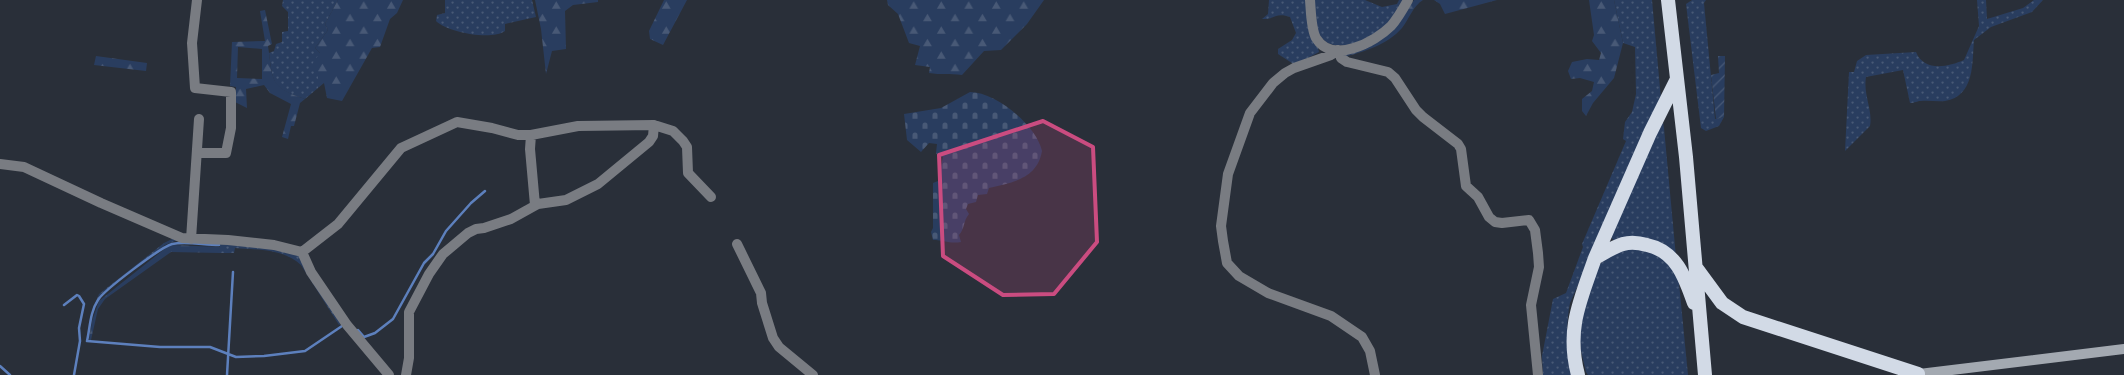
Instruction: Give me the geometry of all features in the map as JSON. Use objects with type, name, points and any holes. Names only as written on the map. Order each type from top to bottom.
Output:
[{"type":"highway","points":[[1668,0],[1697,268],[1705,374]]},
{"type":"highway","points":[[1578,375],[1572,342],[1580,301],[1595,258],[1650,133],[1676,81]]},
{"type":"highway","points":[[1595,258],[1625,243],[1642,244],[1660,249],[1676,262],[1685,276],[1701,322]]},
{"type":"highway","points":[[1697,268],[1722,303],[1742,317],[1914,375]]},
{"type":"main road","points":[[1914,375],[2124,349]]},
{"type":"street","points":[[197,0],[192,43],[195,88],[231,92],[231,128],[226,153],[197,153]]},
{"type":"street","points":[[1310,0],[1316,38],[1325,47],[1338,50],[1360,47],[1383,33],[1396,21],[1408,0]]},
{"type":"street","points":[[1338,50],[1331,55],[1294,68],[1285,74],[1269,88],[1250,113],[1228,174],[1221,226],[1228,263],[1239,276],[1268,293],[1331,316],[1362,337],[1370,350],[1375,375]]},
{"type":"street","points":[[1338,50],[1341,58],[1347,62],[1388,72],[1396,78],[1416,110],[1458,144],[1461,149],[1466,186],[1478,197],[1488,217],[1495,222],[1502,223],[1529,220],[1535,230],[1538,253],[1538,267],[1532,305],[1538,375]]},
{"type":"street","points":[[191,239],[199,119]]},
{"type":"street","points":[[0,164],[24,167],[168,233],[191,239],[255,243],[302,252],[338,224],[401,148],[457,122],[518,135],[531,135],[578,126],[654,125],[674,131],[683,141],[687,147],[688,173],[711,198]]},
{"type":"street","points":[[406,375],[410,346],[410,312],[435,263],[468,233],[511,219],[535,205],[566,200],[598,184],[649,142],[653,136],[654,125]]},
{"type":"street","points":[[531,135],[530,149],[535,205]]},
{"type":"street","points":[[737,244],[761,293],[762,303],[773,338],[779,347],[814,375]]},
{"type":"street","points":[[302,252],[311,272],[347,325],[389,375]]},
{"type":"highlighted area","points":[[1043,121],[1093,147],[1097,242],[1054,294],[1003,295],[943,256],[939,155]]},
{"type":"green space","points":[[283,0],[338,0],[325,24],[328,30],[315,48],[320,53],[318,88],[305,99],[286,92],[276,84],[272,72],[269,53],[274,51],[276,44],[282,42],[282,32],[288,31],[288,12],[282,6]]},
{"type":"green space","points":[[338,0],[403,0],[397,13],[390,19],[380,47],[372,48],[342,101],[327,98],[324,83],[318,88],[318,73],[310,67],[320,53],[315,48],[328,30],[325,24]]},
{"type":"green space","points":[[445,0],[532,0],[536,17],[505,24],[505,31],[498,34],[469,34],[449,29],[436,21],[437,15],[445,13]]},
{"type":"green space","points":[[535,0],[598,0],[598,2],[573,5],[565,11],[566,49],[552,51],[546,74],[541,29]]},
{"type":"green space","points":[[664,0],[687,0],[663,45],[650,39],[649,31]]},
{"type":"green space","points":[[887,0],[1044,0],[1027,24],[1001,50],[984,51],[962,75],[929,73],[930,67],[915,65],[920,46],[909,43],[898,14],[888,5]]},
{"type":"green space","points":[[1269,0],[1307,0],[1319,52],[1295,65],[1278,54],[1278,49],[1292,40],[1296,33],[1290,17],[1281,15],[1262,19],[1268,14]]},
{"type":"green space","points":[[1313,0],[1365,0],[1382,7],[1397,4],[1399,0],[1405,0],[1390,23],[1375,35],[1354,44],[1334,45],[1325,41],[1317,30]]},
{"type":"green space","points":[[1414,0],[1423,0],[1416,6],[1396,34],[1375,47],[1343,57],[1341,53],[1393,30]]},
{"type":"green space","points":[[1434,0],[1497,0],[1445,14],[1440,4]]},
{"type":"green space","points":[[1589,0],[1614,0],[1623,43],[1614,78],[1593,103],[1586,116],[1582,111],[1582,99],[1592,91],[1594,82],[1580,78],[1571,79],[1568,71],[1572,62],[1587,59],[1599,60],[1601,53],[1592,41],[1594,35]]},
{"type":"green space","points":[[1614,0],[1652,0],[1661,99],[1570,303],[1567,330],[1571,375],[1543,375],[1542,356],[1553,299],[1566,293],[1583,247],[1582,244],[1626,141],[1623,139],[1625,122],[1632,112],[1636,94],[1635,47],[1623,43]]},
{"type":"green space","points":[[1692,0],[1706,0],[1704,3],[1715,119],[1724,117],[1719,126],[1706,131],[1701,128],[1686,4]]},
{"type":"green space","points":[[1977,0],[1986,0],[1987,19],[2023,8],[2034,0],[2043,0],[2032,12],[1991,27],[1974,40],[1970,77],[1962,93],[1955,98],[1945,101],[1910,103],[1903,70],[1866,77],[1865,84],[1871,120],[1870,126],[1845,151],[1849,72],[1854,72],[1857,61],[1866,55],[1916,52],[1925,63],[1930,65],[1951,65],[1964,60],[1979,26]]},
{"type":"green space","points":[[265,10],[272,44],[268,46],[272,75],[275,81],[293,95],[305,99],[300,103],[294,126],[291,126],[288,139],[282,137],[291,104],[270,93],[264,85],[246,89],[247,108],[235,102],[236,87],[230,86],[232,42],[265,41],[260,11]],"holes":[[[238,47],[262,49],[262,79],[237,78]]]},
{"type":"green space","points":[[96,56],[147,63],[146,71],[94,65]]},
{"type":"green space","points":[[1718,56],[1725,56],[1724,117],[1716,119],[1711,75],[1719,73]]},
{"type":"green space","points":[[970,92],[992,98],[1014,112],[1032,131],[1039,141],[1042,151],[1035,168],[1023,178],[989,188],[987,194],[978,195],[976,202],[968,204],[966,209],[969,214],[959,235],[961,242],[933,240],[931,232],[933,228],[933,183],[938,181],[943,157],[938,156],[936,153],[937,144],[929,143],[921,152],[907,140],[904,114],[941,108]]},
{"type":"green space","points":[[1662,116],[1676,257],[1615,242],[1609,235]]},
{"type":"green space","points":[[174,238],[221,241],[299,254],[342,323],[339,325],[301,265],[294,260],[279,253],[261,250],[235,248],[234,253],[220,253],[220,244],[175,241],[165,245],[102,293],[94,306],[99,294],[164,243]]},
{"type":"green space","points":[[172,245],[220,247],[220,253],[171,252],[105,299],[98,309],[91,340],[89,340],[92,321],[99,301]]},
{"type":"green space","points":[[1634,248],[1656,253],[1678,273],[1688,375],[1588,375],[1586,372],[1578,324],[1599,265],[1613,252]]},
{"type":"waterway","points":[[358,330],[364,337],[375,333],[393,319],[424,263],[433,254],[446,231],[471,203],[485,191]]},
{"type":"waterway","points":[[219,245],[172,244],[145,260],[98,300],[92,315],[87,341],[160,347],[210,347],[236,357],[264,356],[305,351],[342,326]]},
{"type":"waterway","points":[[227,375],[233,272]]},
{"type":"waterway","points":[[64,305],[77,295],[84,304],[79,328],[80,341],[74,375]]},
{"type":"waterway","points":[[0,366],[10,375]]}]
